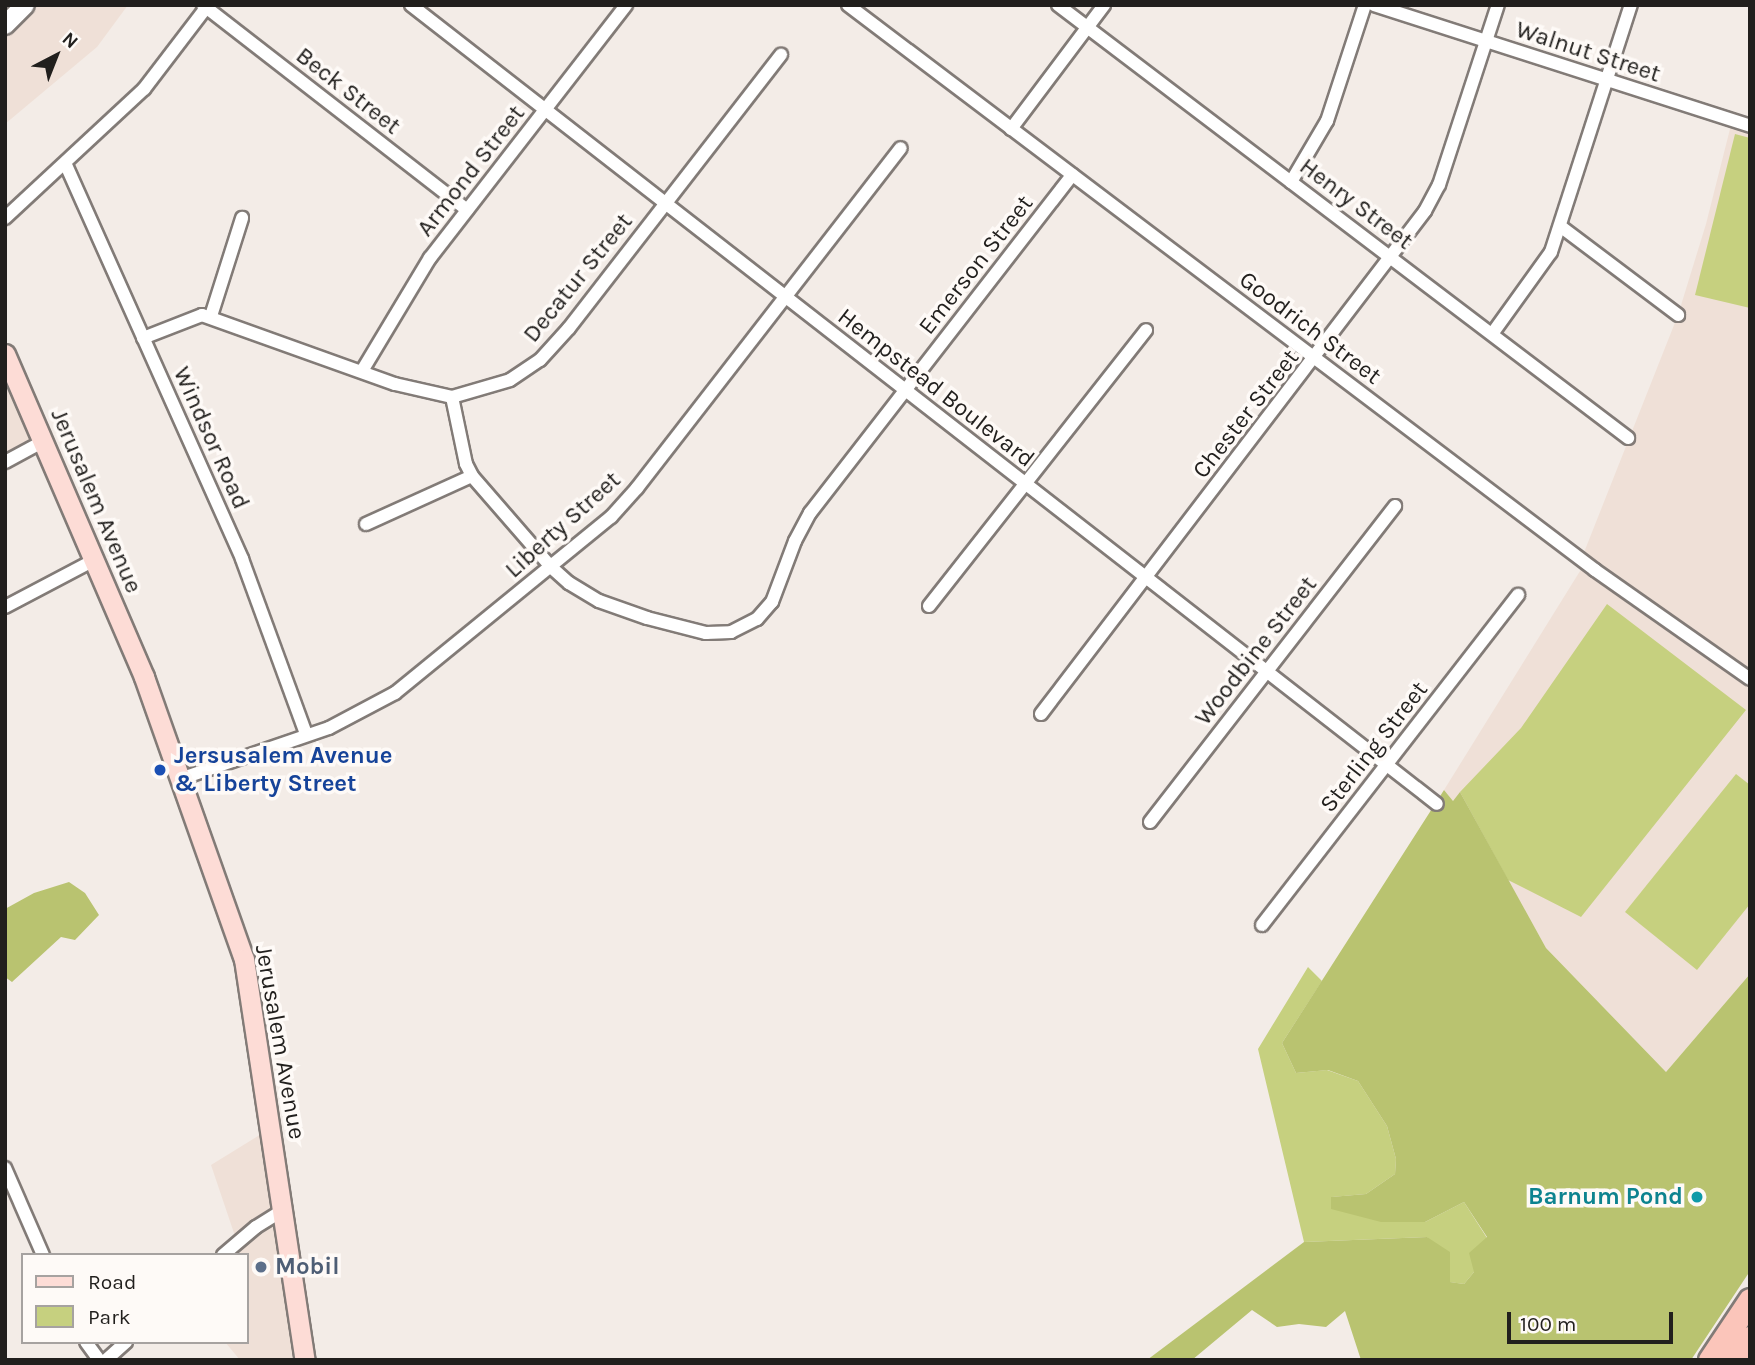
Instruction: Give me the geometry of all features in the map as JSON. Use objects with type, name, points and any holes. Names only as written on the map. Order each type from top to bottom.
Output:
[{"type":"highway","points":[[1710,1360],[1750,1300]]},
{"type":"highway","points":[[1736,1360],[1750,1338]]},
{"type":"main road","points":[[5,24],[25,5]]},
{"type":"main road","name":"Jerusalem Avenue","points":[[5,354],[96,559],[144,677],[248,975],[305,1360]]},
{"type":"street","name":"Hempstead Boulevard","points":[[411,5],[1437,804]]},
{"type":"street","name":"Goodrich Street","points":[[848,5],[1595,570],[1750,679]]},
{"type":"street","name":"Henry Street","points":[[1058,5],[1628,438]]},
{"type":"street","points":[[1011,129],[1104,5]]},
{"type":"street","points":[[1292,182],[1327,121],[1365,5]]},
{"type":"street","name":"Walnut Street","points":[[1374,5],[1750,126]]},
{"type":"street","name":"Chester Street","points":[[1041,714],[1315,359],[1425,211],[1439,185],[1498,5]]},
{"type":"street","points":[[1492,334],[1542,267],[1560,226],[1631,5]]},
{"type":"street","points":[[5,218],[144,89],[205,7]]},
{"type":"street","name":"Beck Street","points":[[205,7],[467,210]]},
{"type":"street","name":"Armond Street","points":[[362,371],[430,258],[622,7]]},
{"type":"street","name":"Decatur Street","points":[[211,316],[395,384],[452,397],[510,380],[540,360],[569,328],[781,55]]},
{"type":"street","name":"Liberty Street","points":[[180,779],[359,715],[395,693],[611,517],[637,488],[901,148]]},
{"type":"street","name":"Windsor Road","points":[[66,164],[242,559],[306,734]]},
{"type":"street","name":"Emerson Street","points":[[452,397],[466,464],[472,476],[551,567],[569,583],[599,601],[647,618],[706,633],[731,632],[744,627],[772,602],[795,541],[810,513],[1072,175]]},
{"type":"street","points":[[143,338],[183,321],[202,315],[211,316],[242,219]]},
{"type":"street","points":[[1560,226],[1678,315]]},
{"type":"street","points":[[929,606],[1146,330]]},
{"type":"street","points":[[5,462],[44,441]]},
{"type":"street","points":[[366,524],[472,476]]},
{"type":"street","name":"Woodbine Street","points":[[1150,822],[1395,506]]},
{"type":"street","points":[[5,607],[96,559]]},
{"type":"street","name":"Sterling Street","points":[[1262,925],[1518,595]]},
{"type":"street","points":[[5,1168],[42,1253]]},
{"type":"street","points":[[225,1253],[256,1227],[282,1211]]},
{"type":"street","points":[[87,1344],[99,1360]]},
{"type":"street","points":[[106,1360],[124,1344]]},
{"type":"shaded area","points":[[5,5],[128,5],[97,47],[5,124]]},
{"type":"shaded area","points":[[1732,121],[1750,126],[1750,974],[1666,1072],[1546,948],[1460,793],[1453,801],[1444,790],[1585,563],[1581,560],[1678,315],[1706,224]]},
{"type":"shaded area","points":[[5,354],[44,441],[5,462]]},
{"type":"shaded area","points":[[271,1128],[305,1360],[240,1360],[227,1344],[248,1344],[248,1253],[225,1253],[237,1242],[211,1165]]},
{"type":"green space","points":[[1735,134],[1750,138],[1750,308],[1695,295]]},
{"type":"green space","points":[[1607,604],[1746,710],[1581,917],[1508,880],[1460,792],[1521,728]]},
{"type":"green space","points":[[1736,774],[1750,785],[1750,904],[1697,970],[1625,912]]},
{"type":"green space","points":[[1444,790],[1453,801],[1460,792],[1546,948],[1666,1072],[1750,974],[1750,1271],[1691,1360],[1361,1360],[1345,1311],[1326,1327],[1299,1324],[1277,1327],[1252,1310],[1192,1360],[1147,1360],[1304,1242],[1427,1237],[1450,1252],[1450,1282],[1464,1284],[1474,1272],[1469,1253],[1487,1237],[1464,1202],[1425,1222],[1381,1222],[1331,1209],[1331,1197],[1366,1194],[1395,1174],[1396,1159],[1387,1126],[1358,1081],[1328,1070],[1296,1073],[1282,1043]]},
{"type":"green space","points":[[69,882],[85,893],[99,915],[75,940],[61,937],[12,982],[5,977],[5,909],[34,893]]},
{"type":"green space","points":[[1308,967],[1322,981],[1282,1043],[1296,1073],[1327,1070],[1358,1081],[1387,1126],[1396,1159],[1395,1174],[1366,1194],[1332,1197],[1425,1222],[1464,1202],[1487,1238],[1474,1272],[1464,1284],[1449,1282],[1427,1237],[1304,1242],[1258,1049]]},
{"type":"place","name":"Jersusalem Avenue & Liberty Street","points":[[160,770]]},
{"type":"place","name":"Barnum Pond","points":[[1697,1197]]},
{"type":"place","name":"Mobil","points":[[261,1267]]}]
